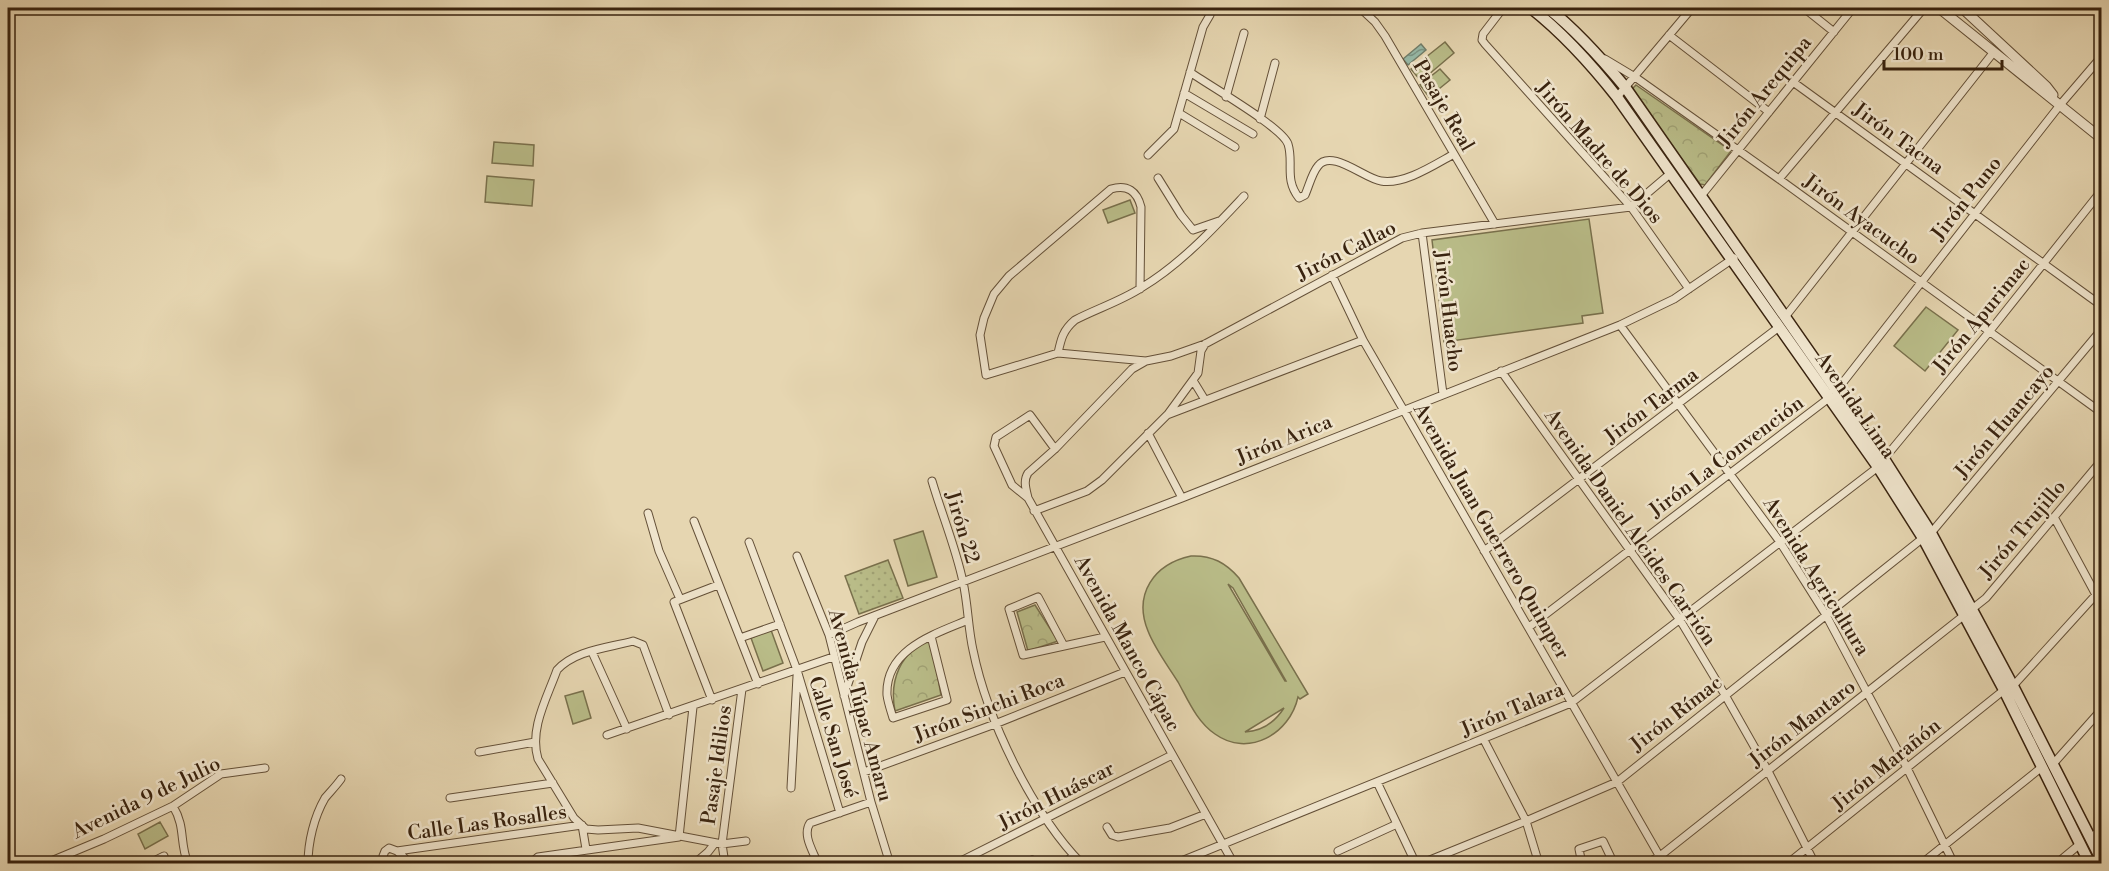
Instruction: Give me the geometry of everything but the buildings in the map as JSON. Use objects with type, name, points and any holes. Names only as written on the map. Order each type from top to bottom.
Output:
[{"type":"main road","name":"Avenida Lima","points":[[1531,8],[1564,35],[1617,97],[1671,173],[1785,317],[1833,394],[1881,463],[1927,536],[2009,688],[2085,842],[2090,864]]},
{"type":"main road","name":"Avenida Lima","points":[[1548,8],[1572,27],[1625,87],[1701,196],[1779,327],[1833,394]]},
{"type":"main road","name":"Avenida Lima","points":[[2085,842],[2102,861]]},
{"type":"street","name":"Pasaje Real","points":[[1360,8],[1375,22],[1385,36],[1495,224]]},
{"type":"street","name":"Jirón Madre de Dios","points":[[1503,8],[1483,34],[1482,39],[1553,122],[1632,207],[1689,290]]},
{"type":"street","points":[[1617,97],[1692,8]]},
{"type":"street","points":[[1804,8],[1834,32]]},
{"type":"street","name":"Jirón Arequipa","points":[[1701,196],[1853,8]]},
{"type":"street","points":[[1779,179],[1924,8]]},
{"type":"street","points":[[1939,8],[2102,139]]},
{"type":"street","points":[[1962,8],[2046,86],[2060,105]]},
{"type":"street","points":[[1148,155],[1172,133],[1203,27],[1210,15]]},
{"type":"street","points":[[1226,97],[1244,33]]},
{"type":"street","points":[[1669,34],[1769,112]]},
{"type":"street","points":[[1785,317],[1994,53]]},
{"type":"street","name":"Jirón Ayacucho","points":[[1600,56],[1635,77],[1779,179],[2102,413]]},
{"type":"street","name":"Jirón Puno","points":[[1833,394],[2060,105],[2102,56]]},
{"type":"street","points":[[1260,119],[1275,63]]},
{"type":"street","points":[[1190,72],[1260,119],[1286,140],[1289,173],[1299,198],[1305,195],[1322,161],[1329,160],[1346,164],[1384,182],[1413,176],[1454,154]]},
{"type":"street","name":"Jirón Tacna","points":[[1793,82],[2102,306]]},
{"type":"street","points":[[1184,93],[1253,134]]},
{"type":"street","points":[[1179,112],[1235,147]]},
{"type":"street","points":[[1632,207],[1671,173]]},
{"type":"street","points":[[1158,178],[1193,230],[1221,220]]},
{"type":"street","points":[[1140,289],[1141,207],[1132,191],[1125,186],[1118,187],[1111,189],[1009,276],[994,294],[980,335],[986,375],[1058,353],[1146,361]]},
{"type":"street","name":"Jirón Apurimac","points":[[1881,463],[2102,190]]},
{"type":"street","points":[[1058,353],[1061,336],[1074,320],[1140,289],[1201,242],[1244,196]]},
{"type":"street","name":"Jirón Callao","points":[[1146,361],[1171,356],[1205,344],[1402,238],[1422,233],[1632,207]]},
{"type":"street","name":"Jirón Huacho","points":[[1422,233],[1443,394]]},
{"type":"street","name":"Jirón Arica","points":[[829,635],[1620,325],[1658,308],[1689,290],[1736,256]]},
{"type":"street","name":"Avenida Juan Guerrero Quimper","points":[[1332,275],[1364,340],[1403,410],[1664,864]]},
{"type":"street","name":"Avenida Agricultura","points":[[1620,325],[1731,473],[1780,542],[1826,615],[1907,768],[1954,864]]},
{"type":"street","name":"Jirón Tarma","points":[[1484,551],[1779,327]]},
{"type":"street","name":"Jirón Huancayo","points":[[1927,536],[2102,329]]},
{"type":"street","points":[[1167,415],[1364,340]]},
{"type":"street","points":[[1034,511],[1087,491],[1102,480],[1167,415],[1194,382],[1198,373],[1201,351],[1205,344]]},
{"type":"street","points":[[1028,498],[1025,477],[1132,369],[1146,361]]},
{"type":"street","name":"Avenida Daniel Alcides Carrión","points":[[1501,371],[1680,620],[1768,771],[1815,864]]},
{"type":"street","points":[[1194,382],[1205,400]]},
{"type":"street","name":"Jirón La Convención","points":[[1529,627],[1833,394]]},
{"type":"street","name":"Avenida Manco Cápac","points":[[1055,449],[1030,415],[996,437],[994,441],[994,446],[1012,485],[1028,498],[1234,864]]},
{"type":"street","points":[[1148,433],[1182,498]]},
{"type":"street","name":"Jirón Trujillo","points":[[1969,612],[1986,598],[2102,460]]},
{"type":"street","name":"Jirón Talara","points":[[1174,864],[1571,703],[1881,463]]},
{"type":"street","name":"Jirón 22","points":[[932,481],[963,582],[979,676],[995,724],[1046,819],[1082,864]]},
{"type":"street","points":[[648,513],[659,551],[680,600]]},
{"type":"street","points":[[2054,516],[2102,606]]},
{"type":"street","points":[[694,521],[758,684]]},
{"type":"street","name":"Jirón Rímac","points":[[1418,864],[1617,782],[1927,536]]},
{"type":"street","name":"Calle San José","points":[[749,542],[797,670],[840,813]]},
{"type":"street","name":"Avenida Túpac Amaru","points":[[797,556],[829,635],[870,802],[890,864]]},
{"type":"street","points":[[712,700],[674,602],[718,585]]},
{"type":"street","name":"Jirón Marañón","points":[[1787,864],[2009,688],[2102,588]]},
{"type":"street","points":[[1064,646],[1038,597],[1009,609],[1023,655],[1106,637]]},
{"type":"street","name":"Jirón Mantaro","points":[[1646,864],[1660,856],[1969,612]]},
{"type":"street","points":[[844,696],[862,642],[875,616]]},
{"type":"street","points":[[931,636],[947,700],[893,718],[887,695],[890,678],[899,659],[917,642],[931,636],[968,621]]},
{"type":"street","points":[[740,638],[780,624]]},
{"type":"street","points":[[586,849],[582,825],[574,818],[538,759],[535,742],[538,722],[558,670],[573,657],[633,641],[639,642],[669,715]]},
{"type":"street","points":[[592,652],[627,729]]},
{"type":"street","points":[[607,735],[833,657]]},
{"type":"street","points":[[791,788],[797,670]]},
{"type":"street","name":"Jirón Sinchi Roca","points":[[864,772],[995,724],[1125,672]]},
{"type":"street","name":"Pasaje Idilios","points":[[725,864],[718,844],[742,689]]},
{"type":"street","points":[[679,837],[693,707]]},
{"type":"street","points":[[1921,864],[2048,765],[2102,709]]},
{"type":"street","points":[[1484,740],[1526,821],[1539,864]]},
{"type":"street","points":[[479,752],[535,742]]},
{"type":"street","name":"Jirón Huáscar","points":[[955,864],[1172,755]]},
{"type":"street","name":"Avenida 9 de Julio","points":[[44,864],[104,839],[173,806],[221,774],[265,768]]},
{"type":"street","points":[[309,864],[309,844],[320,809],[340,779]]},
{"type":"street","points":[[1377,782],[1418,864]]},
{"type":"street","points":[[450,798],[553,783]]},
{"type":"street","points":[[817,863],[807,836],[806,828],[810,823],[870,802]]},
{"type":"street","points":[[173,806],[183,829],[182,840],[188,864]]},
{"type":"street","points":[[1107,827],[1113,835],[1124,836],[1170,828],[1206,814]]},
{"type":"street","points":[[1338,851],[1397,824]]},
{"type":"street","name":"Calle Las Rosalles","points":[[397,851],[582,825],[592,830],[639,828],[679,837]]},
{"type":"street","points":[[2056,864],[2102,828]]},
{"type":"street","points":[[530,864],[538,857],[679,837],[718,844],[746,841]]},
{"type":"street","points":[[1582,864],[1579,849],[1603,841],[1614,864]]},
{"type":"street","points":[[693,864],[718,844]]},
{"type":"street","points":[[386,864],[383,856],[389,848],[397,851],[411,864]]},
{"type":"street","points":[[148,864],[164,856]]},
{"type":"street","points":[[1062,864],[1074,856]]},
{"type":"street","points":[[1026,864],[1032,860],[1035,864]]},
{"type":"green space","points":[[1445,42],[1454,53],[1421,81],[1411,69]]},
{"type":"green space","points":[[1440,69],[1450,80],[1429,97],[1420,85]]},
{"type":"green space","points":[[1636,85],[1731,151],[1705,185],[1700,184],[1633,92]]},
{"type":"green space","points":[[494,142],[534,145],[533,166],[492,163]]},
{"type":"green space","points":[[487,176],[534,180],[532,206],[485,202]]},
{"type":"green space","points":[[1130,200],[1135,213],[1108,223],[1103,210]]},
{"type":"green space","points":[[1589,219],[1603,313],[1582,316],[1583,323],[1444,342],[1432,240]]},
{"type":"green space","points":[[1926,307],[1958,330],[1925,371],[1894,346]]},
{"type":"green space","points":[[923,531],[937,577],[908,586],[894,540]]},
{"type":"green space","points":[[1191,556],[1206,557],[1224,564],[1239,578],[1308,694],[1300,699],[1298,697],[1286,722],[1266,738],[1254,743],[1241,744],[1228,741],[1209,729],[1194,710],[1151,638],[1144,617],[1145,593],[1157,573],[1178,560]],"holes":[[[1228,584],[1233,588],[1286,681],[1285,681]],[[1284,708],[1268,725],[1245,732]]]},
{"type":"green space","points":[[888,560],[903,598],[859,614],[845,576]]},
{"type":"green space","points":[[1035,605],[1058,641],[1028,651],[1017,612]]},
{"type":"green space","points":[[771,630],[783,663],[763,671],[751,638]]},
{"type":"green space","points":[[931,640],[941,695],[895,711],[894,689],[899,668],[911,652]]},
{"type":"green space","points":[[583,691],[591,718],[573,724],[565,696]]},
{"type":"green space","points":[[160,822],[168,836],[145,849],[138,834]]},
{"type":"water","points":[[1421,44],[1426,50],[1408,65],[1403,59]]}]
